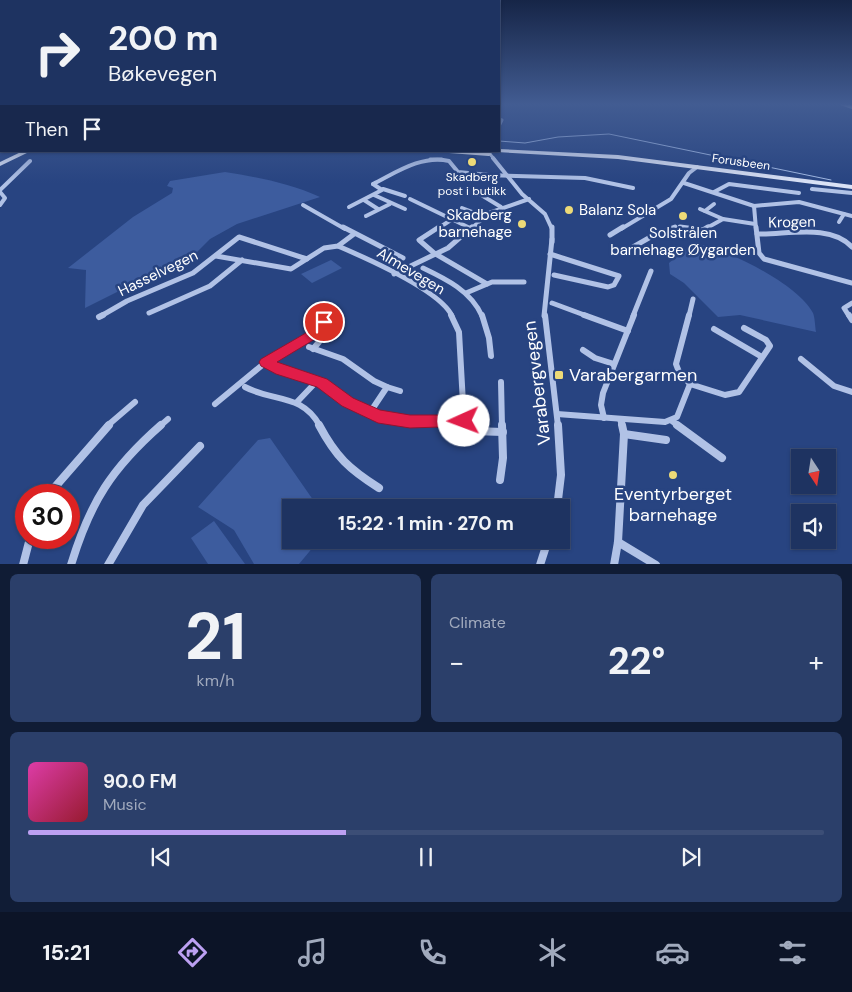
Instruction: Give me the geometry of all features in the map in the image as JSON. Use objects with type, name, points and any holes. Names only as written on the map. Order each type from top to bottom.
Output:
[{"type":"main road","points":[[0,164],[26,152]]},
{"type":"main road","name":"Forusbeen","points":[[469,152],[627,158],[852,187]]},
{"type":"street","name":"Varabergvegen","points":[[489,153],[505,175],[549,220],[552,227],[553,247],[550,254],[544,320],[561,449],[561,475],[558,499]]},
{"type":"street","points":[[498,164],[499,153]]},
{"type":"street","points":[[470,228],[408,197],[373,184],[430,160],[448,160],[456,171],[460,173],[585,178],[633,188]]},
{"type":"street","points":[[0,205],[5,198],[0,191],[30,161]]},
{"type":"street","points":[[687,166],[689,173]]},
{"type":"street","points":[[610,235],[671,199],[684,183],[689,173],[697,167]]},
{"type":"street","points":[[684,183],[754,206],[799,202],[852,216]]},
{"type":"street","points":[[714,192],[729,184],[799,193]]},
{"type":"street","points":[[349,206],[383,189]]},
{"type":"street","points":[[812,189],[852,193]]},
{"type":"street","points":[[478,193],[501,207]]},
{"type":"street","points":[[374,194],[390,204],[405,209]]},
{"type":"street","points":[[364,200],[378,209]]},
{"type":"street","points":[[394,274],[456,242],[483,216],[512,203],[531,201]]},
{"type":"street","points":[[366,216],[390,204]]},
{"type":"street","points":[[714,204],[702,210],[723,220],[755,224]]},
{"type":"street","points":[[303,205],[354,234],[367,238],[403,258]]},
{"type":"street","points":[[754,206],[758,253],[764,259],[852,284]]},
{"type":"street","points":[[462,208],[483,216]]},
{"type":"street","points":[[839,222],[844,214]]},
{"type":"street","points":[[451,220],[419,240],[436,253],[476,274],[487,284]]},
{"type":"street","points":[[634,247],[654,235],[676,227],[704,230],[723,220]]},
{"type":"street","name":"Krogen","points":[[757,234],[768,236],[813,232],[845,241],[852,247]]},
{"type":"street","points":[[216,256],[286,269],[307,260],[326,247],[338,246],[354,234]]},
{"type":"street","name":"Hasselvegen","points":[[99,317],[127,301],[193,273],[232,241],[242,237],[307,260]]},
{"type":"street","name":"Almevegen","points":[[338,246],[361,256],[436,297],[453,317],[459,338],[464,421]]},
{"type":"street","points":[[550,254],[614,272],[619,276],[614,285],[608,287],[554,275]]},
{"type":"street","points":[[149,313],[210,286],[242,260]]},
{"type":"street","points":[[423,268],[456,285],[474,302],[487,326],[491,356]]},
{"type":"street","points":[[604,418],[601,405],[603,393],[651,271]]},
{"type":"street","points":[[466,293],[487,284],[503,281],[524,282]]},
{"type":"street","points":[[693,299],[676,364],[679,372],[690,384],[732,395],[739,392],[770,349],[769,343],[744,328]]},
{"type":"street","points":[[552,303],[628,331]]},
{"type":"street","points":[[852,303],[844,308],[852,320]]},
{"type":"street","points":[[215,404],[266,362],[316,333],[324,322]]},
{"type":"street","points":[[714,330],[762,358]]},
{"type":"street","points":[[319,342],[311,348],[343,359],[374,381],[400,391]]},
{"type":"street","points":[[583,350],[595,358],[614,364]]},
{"type":"street","points":[[801,360],[834,386],[852,392]]},
{"type":"street","points":[[266,362],[281,370],[317,380],[369,414],[401,421],[464,421],[473,430],[502,432]]},
{"type":"street","points":[[296,402],[317,380]]},
{"type":"street","points":[[500,480],[503,458],[502,382]]},
{"type":"street","points":[[672,421],[677,417],[690,384]]},
{"type":"street","points":[[369,414],[387,387]]},
{"type":"street","points":[[245,388],[266,396],[296,402],[318,421],[339,459],[379,488]]},
{"type":"street","points":[[57,484],[102,431],[135,402]]},
{"type":"street","points":[[557,414],[672,421],[722,458]]},
{"type":"street","points":[[71,564],[79,539],[112,475],[135,449],[168,419]]},
{"type":"street","points":[[614,564],[618,542],[624,434],[620,419]]},
{"type":"street","points":[[624,434],[666,440]]},
{"type":"street","points":[[108,564],[116,556],[136,514],[200,446]]},
{"type":"street","points":[[618,542],[656,564]]},
{"type":"street","points":[[22,564],[27,549]]},
{"type":"street","points":[[540,564],[545,549]]},
{"type":"shaded area","points":[[225,172],[273,181],[320,197],[237,224],[210,239],[190,259],[169,270],[143,279],[85,308],[86,270],[68,268],[133,217],[172,193],[173,188],[167,186],[170,181]]},
{"type":"shaded area","points":[[693,243],[707,246],[741,259],[792,290],[805,302],[813,313],[816,332],[740,315],[718,317],[684,283],[670,274],[669,263]]},
{"type":"shaded area","points":[[331,260],[342,268],[312,283],[301,274]]},
{"type":"shaded area","points":[[270,438],[312,499],[282,499],[282,549],[312,549],[299,564],[254,564],[234,530],[198,507],[258,440]]},
{"type":"shaded area","points":[[214,521],[245,564],[208,564],[191,538]]},
{"type":"waterway","points":[[500,141],[525,143],[558,137],[609,134],[831,180]]},
{"type":"place","name":"Skadberg post i butikk","points":[[472,162]]},
{"type":"place","name":"Balanz Sola","points":[[569,210]]},
{"type":"place","name":"Solstrålen barnehage Øygarden","points":[[683,216]]},
{"type":"place","name":"Skadberg barnehage","points":[[522,224]]},
{"type":"place","name":"Varabergarmen","points":[[559,375]]},
{"type":"place","name":"Eventyrberget barnehage","points":[[673,475]]},
{"type":"route","points":[[324,322],[316,333],[280,352],[266,362],[281,370],[328,386],[348,402],[369,414],[386,419],[410,421],[464,421]]}]
